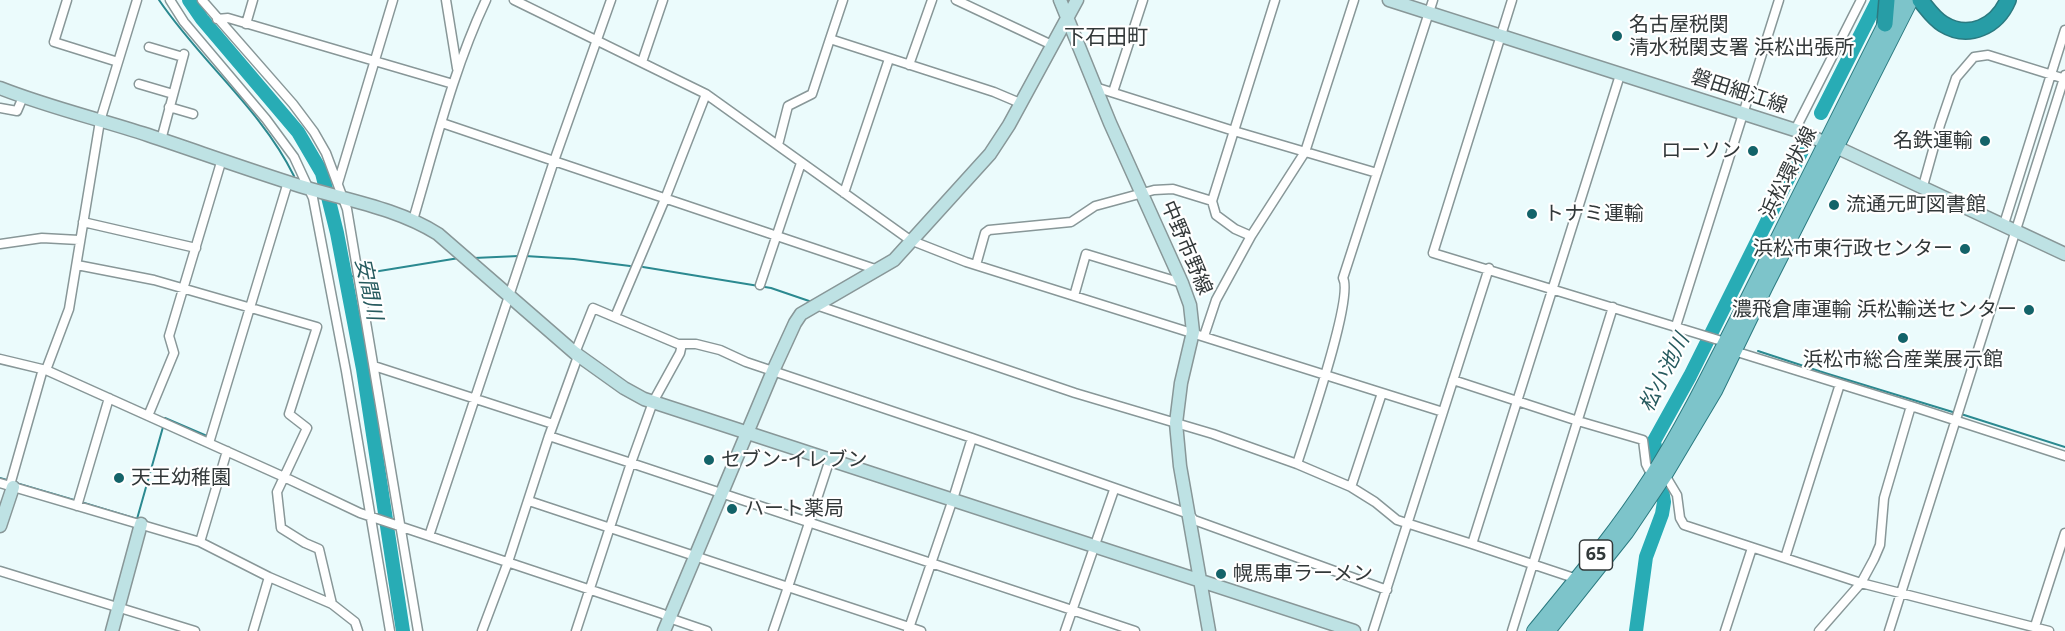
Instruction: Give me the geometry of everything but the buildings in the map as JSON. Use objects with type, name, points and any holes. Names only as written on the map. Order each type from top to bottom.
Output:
[{"type":"highway","points":[[1920,0],[1955,20],[1975,21],[1995,6],[1997,0]]},
{"type":"highway","points":[[1930,7],[1942,23],[1954,29],[1976,30],[1995,20],[2008,0]]},
{"type":"highway","points":[[1885,24],[1891,2]]},
{"type":"main road","name":"浜松環状線","points":[[1534,631],[1657,480],[1664,456],[1911,0]]},
{"type":"main road","name":"浜松環状線","points":[[1832,145],[1885,24]]},
{"type":"main road","name":"浜松環状線","points":[[1548,631],[1626,533],[1657,480],[1715,391],[1726,344]]},
{"type":"street","points":[[67,0],[54,42],[118,62]]},
{"type":"street","points":[[0,526],[45,370],[69,309],[100,121],[138,0]]},
{"type":"street","points":[[170,0],[184,22],[266,119],[294,157],[313,198],[346,371],[390,631]]},
{"type":"street","points":[[202,0],[293,104],[314,132],[326,153],[342,197]]},
{"type":"street","points":[[246,24],[253,0]]},
{"type":"street","points":[[393,0],[376,62],[337,181],[350,222],[418,631]]},
{"type":"street","points":[[446,0],[458,70]]},
{"type":"street","points":[[413,220],[453,84],[471,30],[486,0]]},
{"type":"street","points":[[514,0],[706,94],[910,240],[976,265],[1443,412]]},
{"type":"street","points":[[537,11],[541,0]]},
{"type":"street","points":[[429,536],[554,161],[611,0]]},
{"type":"street","points":[[642,62],[663,0]]},
{"type":"street","points":[[778,145],[788,106],[812,94],[843,0]]},
{"type":"street","points":[[909,65],[932,0]]},
{"type":"street","points":[[956,0],[1052,45]]},
{"type":"street","name":"中野市野線","points":[[1060,0],[1095,87],[1182,283],[1198,334],[1181,383],[1176,423],[1180,466],[1209,631]]},
{"type":"street","points":[[664,631],[795,323],[801,314],[894,260],[990,154],[1077,0]]},
{"type":"street","points":[[1113,92],[1143,0]]},
{"type":"street","points":[[1251,236],[1234,229],[1216,215],[1212,201],[1275,0]]},
{"type":"street","points":[[1198,334],[1251,236],[1305,152],[1354,0]]},
{"type":"street","name":"磐田細江線","points":[[1389,0],[1795,130],[1923,186],[2065,254]]},
{"type":"street","points":[[1297,464],[1342,311],[1346,284],[1343,278],[1433,0]]},
{"type":"street","points":[[1512,0],[1433,252],[1701,334],[1840,384],[1911,406],[1958,415],[2065,456]]},
{"type":"street","points":[[1676,326],[1779,0]]},
{"type":"street","points":[[1795,130],[1861,0]]},
{"type":"street","points":[[217,19],[228,18],[453,84]]},
{"type":"street","points":[[2004,224],[2065,30]]},
{"type":"street","points":[[830,39],[994,92],[1020,103]]},
{"type":"street","points":[[149,47],[184,55],[160,140]]},
{"type":"street","points":[[1889,631],[2065,77],[1988,55],[1974,57],[1956,78],[1923,186]]},
{"type":"street","points":[[844,193],[889,58]]},
{"type":"street","points":[[1472,544],[1620,75]]},
{"type":"street","points":[[139,84],[173,94]]},
{"type":"street","points":[[1095,87],[1377,173]]},
{"type":"street","points":[[0,88],[288,182],[413,220],[438,234],[575,353],[624,388],[653,402],[1354,631]]},
{"type":"street","points":[[615,317],[706,94]]},
{"type":"street","points":[[0,108],[17,111],[23,97]]},
{"type":"street","points":[[169,107],[193,114]]},
{"type":"street","points":[[442,123],[878,270]]},
{"type":"street","points":[[148,416],[174,352],[169,336],[222,159]]},
{"type":"street","points":[[760,285],[801,163]]},
{"type":"street","points":[[209,443],[288,182]]},
{"type":"street","points":[[976,265],[985,233],[989,230],[1071,222],[1089,208],[1154,190],[1173,189],[1212,201]]},
{"type":"street","points":[[83,222],[196,248]]},
{"type":"street","points":[[0,244],[42,238],[79,240]]},
{"type":"street","points":[[1074,296],[1086,254],[1182,283]]},
{"type":"street","points":[[77,266],[154,280],[317,327],[289,414],[307,428],[277,492],[281,528],[319,549],[332,604]]},
{"type":"street","points":[[1373,631],[1388,590],[1489,268]]},
{"type":"street","points":[[816,305],[1075,393],[1213,434],[1297,464],[1351,487],[1375,502],[1397,520],[1577,579]]},
{"type":"street","points":[[1512,631],[1613,307]]},
{"type":"street","points":[[482,631],[529,501],[553,424],[577,359],[575,353],[592,308],[682,344],[696,344],[720,350],[773,371],[1189,514],[1194,520],[1388,590]]},
{"type":"street","points":[[576,631],[653,402],[680,353],[682,344]]},
{"type":"street","points":[[0,359],[45,370],[370,517],[663,614],[707,631]]},
{"type":"street","points":[[374,366],[553,424]]},
{"type":"street","points":[[1453,380],[1643,440],[1646,464],[1657,480],[1677,495],[1680,518],[1684,525],[1902,594],[2049,631]]},
{"type":"street","points":[[1785,558],[1840,384]]},
{"type":"street","points":[[1351,487],[1382,393]]},
{"type":"street","points":[[77,506],[109,398]]},
{"type":"street","points":[[1819,631],[1862,582],[1880,545],[1884,498],[1911,406]]},
{"type":"street","points":[[549,436],[1135,631]]},
{"type":"street","points":[[908,629],[972,438]]},
{"type":"street","points":[[200,542],[227,451]]},
{"type":"street","points":[[773,631],[830,459]]},
{"type":"street","points":[[0,483],[200,542],[269,577],[332,604],[355,622],[358,631]]},
{"type":"street","points":[[1065,631],[1114,490]]},
{"type":"street","points":[[529,501],[696,555],[908,629],[921,631]]},
{"type":"street","points":[[112,631],[141,524]]},
{"type":"street","points":[[2035,626],[2065,533]]},
{"type":"street","points":[[1725,631],[1752,548]]},
{"type":"street","points":[[0,571],[195,631]]},
{"type":"street","points":[[253,631],[269,577]]},
{"type":"street","points":[[2007,631],[2009,621]]},
{"type":"waterway","points":[[159,0],[265,129],[294,176]]},
{"type":"waterway","name":"安間川","points":[[189,0],[202,19],[298,132],[322,173],[337,233],[363,369],[403,631]]},
{"type":"waterway","name":"松小池川","points":[[1821,113],[1878,0]]},
{"type":"waterway","name":"松小池川","points":[[1636,631],[1646,557],[1662,514],[1664,502],[1654,441],[1690,376],[1802,151]]},
{"type":"waterway","points":[[474,258],[519,256]]},
{"type":"waterway","points":[[525,256],[630,266]]},
{"type":"waterway","points":[[361,274],[459,258]]},
{"type":"waterway","points":[[643,267],[771,288],[812,302]]},
{"type":"waterway","points":[[346,277],[355,276]]},
{"type":"waterway","points":[[1758,351],[1956,413]]},
{"type":"waterway","points":[[1961,414],[2065,447]]},
{"type":"waterway","points":[[165,418],[207,436]]},
{"type":"waterway","points":[[81,502],[137,519],[163,427]]},
{"type":"waterway","points":[[0,478],[7,480]]},
{"type":"waterway","points":[[16,483],[74,500]]},
{"type":"place","name":"名古屋税関 清水税関支署 浜松出張所","points":[[1617,36]]},
{"type":"place","name":"名鉄運輸","points":[[1985,141]]},
{"type":"place","name":"ローソン","points":[[1753,151]]},
{"type":"place","name":"流通元町図書館","points":[[1834,205]]},
{"type":"place","name":"トナミ運輸","points":[[1532,214]]},
{"type":"place","name":"浜松市東行政センター","points":[[1965,249]]},
{"type":"place","name":"濃飛倉庫運輸 浜松輸送センター","points":[[2029,310]]},
{"type":"place","name":"浜松市総合産業展示館","points":[[1903,338]]},
{"type":"place","name":"セブン-イレブン","points":[[709,460]]},
{"type":"place","name":"天王幼稚園","points":[[119,478]]},
{"type":"place","name":"ハート薬局","points":[[732,509]]},
{"type":"place","name":"幌馬車ラーメン","points":[[1221,574]]},
{"type":"district","name":"下石田町","points":[[1106,38]]}]
